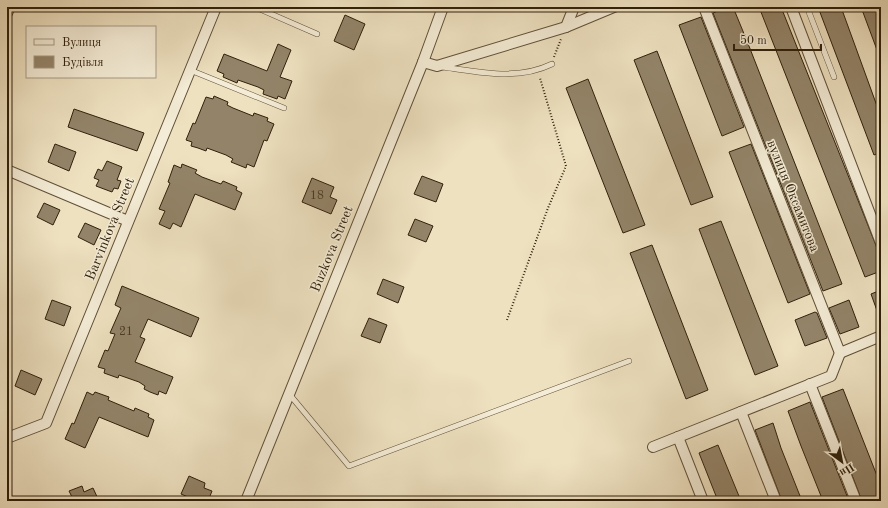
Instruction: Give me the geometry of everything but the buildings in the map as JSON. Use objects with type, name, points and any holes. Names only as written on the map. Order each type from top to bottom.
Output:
[{"type":"street","points":[[7,13],[10,7]]},
{"type":"street","name":"Barvinkova Street","points":[[7,438],[46,423],[216,7]]},
{"type":"street","name":"Buzkova Street","points":[[246,501],[423,62],[443,7]]},
{"type":"street","points":[[566,27],[574,7]]},
{"type":"street","points":[[423,62],[437,66],[566,27],[614,7]]},
{"type":"street","name":"вулиця Оксамитова","points":[[704,7],[840,353]]},
{"type":"street","points":[[790,7],[881,243]]},
{"type":"street","points":[[7,170],[128,221]]},
{"type":"street","points":[[653,447],[831,376],[840,353],[881,336]]},
{"type":"street","points":[[810,384],[856,501]]},
{"type":"street","points":[[741,412],[776,501]]},
{"type":"street","points":[[678,437],[703,501]]},
{"type":"lane","points":[[255,7],[317,34]]},
{"type":"lane","points":[[807,7],[834,77]]},
{"type":"lane","points":[[437,66],[506,75],[538,71],[552,64]]},
{"type":"lane","points":[[190,70],[284,108]]},
{"type":"lane","points":[[290,395],[349,466],[629,361]]},
{"type":"path","points":[[552,64],[566,27]]},
{"type":"path","points":[[507,320],[548,208],[566,166],[538,71]]}]
